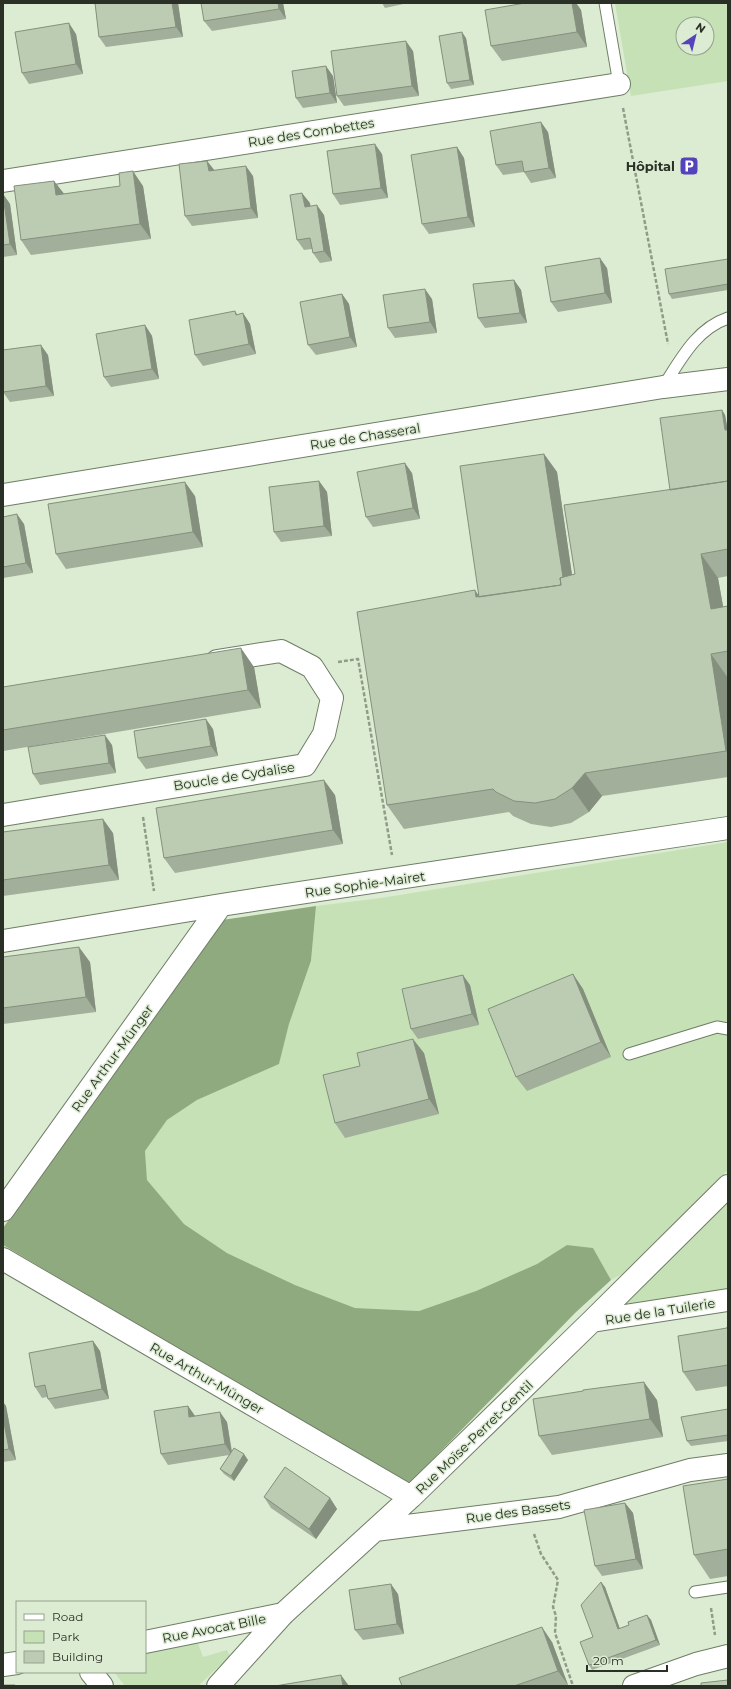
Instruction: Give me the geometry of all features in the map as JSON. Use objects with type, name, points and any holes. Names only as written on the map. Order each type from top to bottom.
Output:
[{"type":"street","name":"Rue des Combettes","points":[[3,181],[619,84]]},
{"type":"street","name":"Rue de Chasseral","points":[[3,496],[662,387],[728,379]]},
{"type":"street","name":"Boucle de Cydalise","points":[[3,815],[306,765],[324,734],[332,698],[312,667],[281,651],[196,664]]},
{"type":"street","name":"Rue Sophie-Mairet","points":[[3,941],[220,905],[728,828]]},
{"type":"street","name":"Rue Arthur-Münger","points":[[3,1210],[220,905]]},
{"type":"street","name":"Rue Moïse-Perret-Gentil","points":[[218,1686],[283,1614],[411,1497],[728,1186]]},
{"type":"street","name":"Rue Arthur-Münger","points":[[3,1259],[411,1497]]},
{"type":"street","name":"Rue de la Tuilerie","points":[[592,1321],[728,1300]]},
{"type":"street","name":"Rue des Bassets","points":[[375,1530],[559,1507],[690,1470],[728,1465]]},
{"type":"street","name":"Rue Avocat Bille","points":[[146,1642],[283,1614]]},
{"type":"street","points":[[634,1686],[696,1664],[722,1649]]},
{"type":"street","points":[[3,1665],[16,1664]]},
{"type":"street","points":[[92,1673],[102,1686]]},
{"type":"lane","points":[[605,3],[619,84]]},
{"type":"lane","points":[[662,387],[695,339],[715,322],[728,318]]},
{"type":"lane","points":[[629,1054],[717,1027],[728,1029]]},
{"type":"lane","points":[[695,1592],[728,1587]]},
{"type":"path","points":[[619,84],[668,349]]},
{"type":"path","points":[[358,659],[397,879]]},
{"type":"path","points":[[140,792],[150,870]]},
{"type":"path","points":[[526,1511],[541,1554],[558,1580],[554,1607],[556,1616],[555,1633],[572,1686]]},
{"type":"path","points":[[709,1590],[722,1649]]},
{"type":"green space","points":[[615,3],[728,3],[728,81],[631,96]]},
{"type":"green space","points":[[728,842],[728,1170],[622,1274],[611,1280],[593,1248],[567,1245],[537,1264],[476,1291],[419,1311],[355,1308],[295,1285],[227,1253],[184,1224],[147,1180],[145,1151],[167,1120],[197,1100],[279,1064],[289,1024],[311,962],[316,906],[381,898]]},
{"type":"green space","points":[[316,906],[311,961],[289,1024],[279,1064],[197,1100],[167,1120],[145,1151],[147,1180],[184,1224],[227,1253],[295,1285],[355,1308],[419,1311],[476,1291],[537,1264],[567,1245],[593,1248],[611,1280],[575,1313],[409,1484],[3,1245],[3,1228],[222,920]]},
{"type":"green space","points":[[728,1202],[728,1290],[623,1306]]},
{"type":"green space","points":[[198,1643],[203,1657],[227,1650],[230,1656],[198,1686],[125,1686],[115,1673],[146,1673],[146,1652]]},
{"type":"building","points":[[95,3],[172,3],[176,27],[99,37]]},
{"type":"building","points":[[201,3],[278,3],[279,9],[204,21]]},
{"type":"building","points":[[525,3],[572,3],[577,32],[491,46],[485,10]]},
{"type":"building","points":[[69,23],[76,64],[22,73],[15,32]]},
{"type":"building","points":[[462,32],[470,80],[447,83],[439,36]]},
{"type":"building","points":[[406,41],[412,86],[337,96],[331,51]]},
{"type":"building","points":[[326,66],[330,93],[296,98],[292,71]]},
{"type":"building","points":[[541,122],[549,168],[524,172],[522,161],[496,165],[490,131]]},
{"type":"building","points":[[375,144],[381,188],[333,194],[327,151]]},
{"type":"building","points":[[457,147],[468,217],[422,224],[411,155]]},
{"type":"building","points":[[207,161],[209,171],[246,166],[251,208],[185,216],[179,164]]},
{"type":"building","points":[[133,171],[140,224],[21,240],[14,186],[54,181],[56,195],[120,186],[119,173]]},
{"type":"building","points":[[302,193],[305,207],[317,205],[324,251],[313,253],[310,238],[297,240],[290,195]]},
{"type":"building","points":[[3,196],[10,244],[3,245]]},
{"type":"building","points":[[600,258],[605,293],[551,302],[545,267]]},
{"type":"building","points":[[728,259],[728,284],[669,294],[665,269]]},
{"type":"building","points":[[514,280],[520,313],[478,318],[473,284]]},
{"type":"building","points":[[425,289],[430,322],[388,328],[383,295]]},
{"type":"building","points":[[342,294],[350,337],[308,345],[300,302]]},
{"type":"building","points":[[235,311],[236,315],[243,313],[249,344],[195,355],[189,320]]},
{"type":"building","points":[[145,325],[152,369],[104,377],[96,334]]},
{"type":"building","points":[[41,345],[46,386],[3,392],[3,350]]},
{"type":"building","points":[[722,410],[725,430],[728,430],[728,481],[670,490],[660,418]]},
{"type":"building","points":[[544,454],[563,577],[560,578],[561,585],[479,597],[460,466]]},
{"type":"building","points":[[405,463],[413,508],[366,517],[357,472]]},
{"type":"building","points":[[319,481],[324,526],[274,532],[269,487]]},
{"type":"building","points":[[728,481],[728,549],[701,554],[711,609],[728,606],[728,651],[711,654],[726,751],[585,773],[572,788],[555,799],[535,803],[514,801],[493,789],[387,805],[357,612],[475,590],[476,597],[561,585],[560,578],[575,574],[564,505]]},
{"type":"building","points":[[185,482],[193,532],[56,554],[48,504]]},
{"type":"building","points":[[17,514],[26,563],[3,567],[3,517]]},
{"type":"building","points":[[241,648],[248,690],[3,730],[3,687]]},
{"type":"building","points":[[206,719],[211,746],[138,758],[134,731]]},
{"type":"building","points":[[105,735],[109,763],[33,774],[28,747]]},
{"type":"building","points":[[324,780],[333,830],[164,858],[156,808]]},
{"type":"building","points":[[103,819],[109,865],[3,880],[3,832]]},
{"type":"building","points":[[79,947],[86,997],[3,1008],[3,957]]},
{"type":"building","points":[[573,974],[601,1042],[516,1077],[488,1009]]},
{"type":"building","points":[[463,975],[472,1014],[411,1029],[402,989]]},
{"type":"building","points":[[413,1039],[429,1099],[335,1123],[323,1075],[360,1066],[357,1053]]},
{"type":"building","points":[[727,1327],[728,1365],[683,1372],[678,1336]]},
{"type":"building","points":[[93,1341],[102,1389],[48,1399],[45,1385],[35,1387],[29,1353]]},
{"type":"building","points":[[644,1382],[650,1419],[539,1436],[533,1399],[583,1390]]},
{"type":"building","points":[[188,1406],[189,1417],[220,1412],[225,1444],[161,1454],[154,1411]]},
{"type":"building","points":[[728,1409],[728,1435],[687,1441],[681,1417]]},
{"type":"building","points":[[3,1418],[9,1449],[3,1450]]},
{"type":"building","points":[[234,1448],[244,1454],[231,1476],[220,1469]]},
{"type":"building","points":[[285,1467],[330,1498],[309,1529],[264,1497]]},
{"type":"building","points":[[728,1479],[728,1549],[694,1555],[683,1486]]},
{"type":"building","points":[[625,1503],[636,1559],[595,1566],[584,1510]]},
{"type":"building","points":[[601,1582],[618,1629],[629,1625],[628,1622],[647,1615],[656,1640],[589,1665],[580,1642],[593,1637],[581,1605]]},
{"type":"building","points":[[391,1584],[397,1624],[355,1630],[349,1590]]},
{"type":"building","points":[[542,1627],[558,1671],[514,1686],[402,1686],[399,1678]]},
{"type":"building","points":[[341,1675],[343,1686],[275,1686]]},
{"type":"building","points":[[728,1680],[728,1686],[701,1686],[701,1683]]},
{"type":"building","points":[[15,1685],[15,1686],[3,1686]]},
{"type":"place","name":"Hôpital","points":[[689,166]]}]
